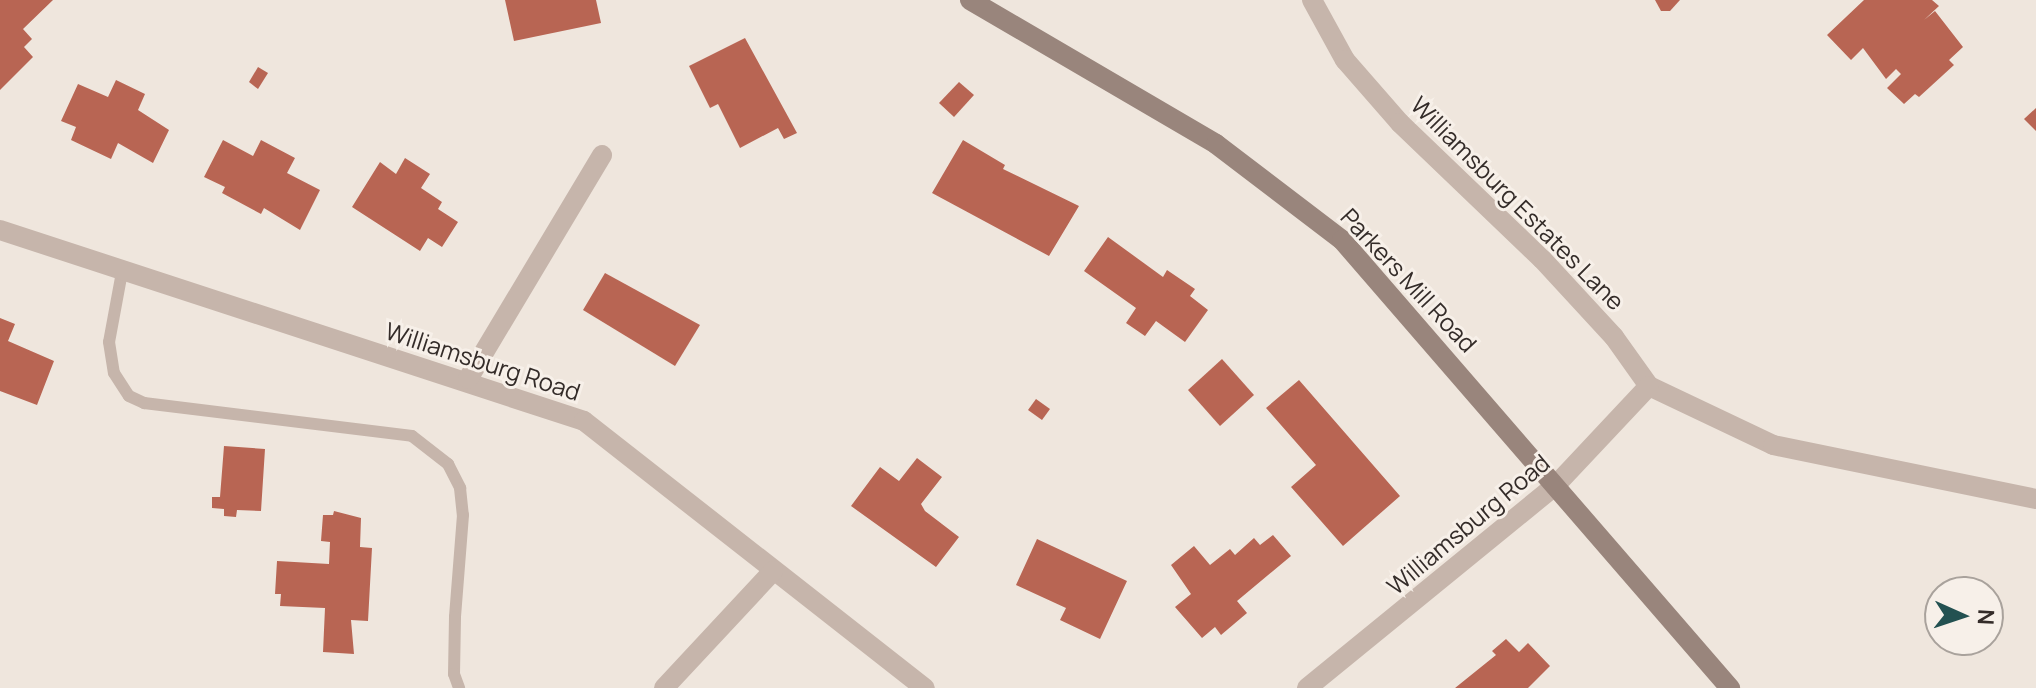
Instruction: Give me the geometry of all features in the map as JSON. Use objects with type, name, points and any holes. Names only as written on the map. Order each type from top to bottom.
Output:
[{"type":"main road","name":"Parkers Mill Road","points":[[970,0],[1216,144],[1342,240],[1730,688]]},
{"type":"street","name":"Williamsburg Estates Lane","points":[[1312,0],[1345,60],[1400,123],[1542,259],[1614,337],[1649,386],[1773,445],[2036,499]]},
{"type":"street","points":[[468,379],[602,155]]},
{"type":"street","name":"Williamsburg Road","points":[[0,230],[122,272],[468,379],[584,421],[643,462],[773,571],[925,688]]},
{"type":"street","name":"Williamsburg Road","points":[[1307,688],[1555,486],[1649,386]]},
{"type":"street","points":[[664,688],[773,571]]},
{"type":"lane","points":[[122,272],[109,342],[114,373],[129,396],[144,403],[412,436],[448,464],[460,488],[463,515],[455,617],[454,674],[459,688]]},
{"type":"building","points":[[0,0],[53,0],[23,29],[32,39],[24,47],[33,57],[0,90]]},
{"type":"building","points":[[505,0],[596,0],[601,23],[514,41]]},
{"type":"building","points":[[1655,0],[1680,0],[1670,11],[1661,11]]},
{"type":"building","points":[[1864,0],[1932,0],[1939,6],[1924,20],[1935,11],[1963,47],[1949,60],[1954,65],[1919,97],[1915,94],[1904,104],[1887,88],[1901,74],[1896,69],[1886,79],[1863,48],[1851,60],[1827,35]]},
{"type":"building","points":[[745,38],[797,133],[784,139],[778,128],[740,148],[718,104],[710,108],[689,66]]},
{"type":"building","points":[[258,67],[268,73],[258,89],[249,82]]},
{"type":"building","points":[[116,80],[145,94],[138,110],[169,130],[153,163],[118,143],[111,159],[71,140],[76,127],[61,121],[78,84],[108,97]]},
{"type":"building","points":[[959,82],[974,95],[954,117],[939,103]]},
{"type":"building","points":[[2036,108],[2036,131],[2024,119]]},
{"type":"building","points":[[223,140],[253,156],[261,140],[295,158],[287,173],[320,190],[300,230],[264,208],[261,214],[222,193],[225,187],[204,177]]},
{"type":"building","points":[[963,140],[1005,165],[1003,169],[1079,206],[1049,256],[932,193]]},
{"type":"building","points":[[405,158],[430,174],[421,188],[442,202],[438,209],[458,222],[442,247],[428,238],[420,251],[352,207],[380,162],[396,174]]},
{"type":"building","points":[[1108,237],[1163,277],[1167,270],[1195,289],[1190,296],[1208,310],[1185,342],[1156,321],[1145,336],[1126,323],[1136,308],[1084,271]]},
{"type":"building","points":[[605,273],[700,325],[675,366],[583,310]]},
{"type":"building","points":[[0,318],[15,324],[8,341],[54,361],[37,405],[0,391]]},
{"type":"building","points":[[1222,359],[1254,395],[1220,426],[1188,390]]},
{"type":"building","points":[[1299,380],[1400,496],[1343,546],[1291,487],[1316,465],[1266,408]]},
{"type":"building","points":[[1036,399],[1050,409],[1042,420],[1028,410]]},
{"type":"building","points":[[224,446],[265,449],[261,511],[237,510],[236,517],[224,516],[224,509],[212,508],[212,497],[220,497]]},
{"type":"building","points":[[917,458],[942,477],[921,504],[925,511],[959,537],[936,567],[851,506],[880,467],[899,481]]},
{"type":"building","points":[[334,511],[361,518],[360,547],[372,548],[368,621],[351,620],[354,654],[323,652],[325,608],[280,606],[281,594],[275,594],[277,561],[329,564],[330,542],[321,541],[323,515],[333,515]]},
{"type":"building","points":[[1273,535],[1291,556],[1237,601],[1247,613],[1221,635],[1215,627],[1202,638],[1175,607],[1191,594],[1171,565],[1194,546],[1210,565],[1230,549],[1235,555],[1254,538],[1260,545]]},
{"type":"building","points":[[1037,539],[1127,581],[1100,639],[1060,620],[1066,608],[1016,585]]},
{"type":"building","points":[[1506,639],[1519,652],[1528,643],[1550,666],[1528,688],[1455,688],[1496,655],[1492,651]]}]
